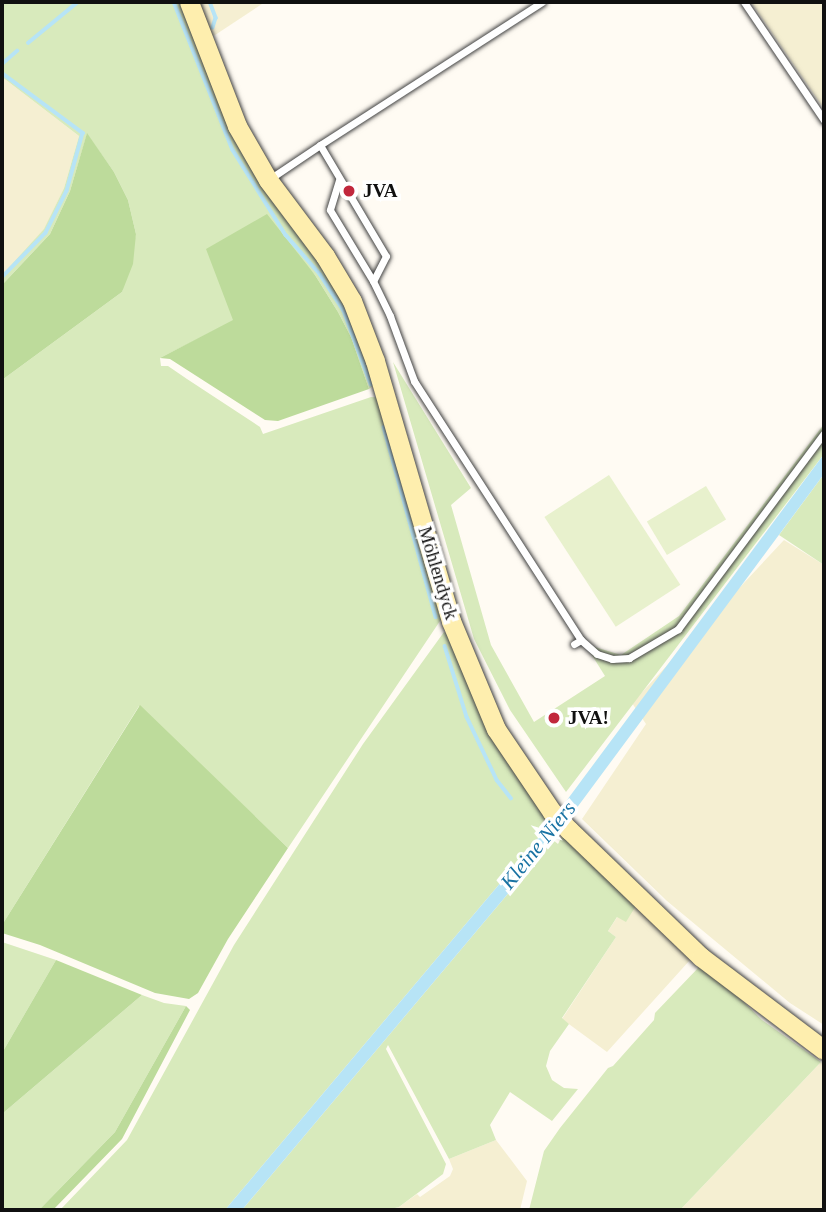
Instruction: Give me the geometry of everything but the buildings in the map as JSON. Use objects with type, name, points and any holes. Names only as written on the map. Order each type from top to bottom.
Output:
[{"type":"street","name":"Möhlendyck","points":[[189,2],[237,126],[268,180],[325,257],[352,301],[373,353],[452,621],[496,729],[552,812],[569,830],[701,957],[824,1050]]},
{"type":"lane","points":[[268,180],[542,2]]},
{"type":"lane","points":[[744,2],[824,120]]},
{"type":"lane","points":[[320,145],[386,256],[373,281]]},
{"type":"lane","points":[[339,180],[330,210],[373,281],[390,316],[414,381],[578,642],[597,654],[612,659],[629,657],[678,629],[824,433]]},
{"type":"shaded area","points":[[192,2],[265,2],[206,41]]},
{"type":"shaded area","points":[[751,2],[824,2],[824,109]]},
{"type":"shaded area","points":[[2,77],[79,136],[64,188],[44,230],[2,275]]},
{"type":"shaded area","points":[[784,540],[824,565],[824,1025],[790,1003],[667,901],[582,819],[646,724],[632,703]]},
{"type":"shaded area","points":[[637,904],[691,953],[690,960],[607,1052],[562,1019],[616,937],[608,931],[618,916]]},
{"type":"shaded area","points":[[821,1062],[824,1064],[824,1210],[680,1210]]},
{"type":"shaded area","points":[[496,1140],[527,1181],[520,1210],[387,1210],[399,1207],[417,1194],[420,1197],[450,1176],[453,1169],[449,1159]]},
{"type":"green space","points":[[2,2],[182,2],[225,107],[327,268],[378,382],[369,389],[351,337],[338,312],[315,275],[291,248],[233,321],[160,358],[161,366],[168,366],[260,427],[263,434],[371,397],[383,398],[444,615],[288,848],[139,706],[2,925],[2,380],[122,292],[136,234],[128,200],[114,172],[87,134],[70,191],[50,234],[2,285],[2,275],[44,229],[64,188],[79,136],[2,77]]},
{"type":"green space","points":[[87,133],[114,172],[128,200],[136,234],[133,264],[122,292],[2,380],[2,285],[50,234],[70,191]]},
{"type":"green space","points":[[267,214],[315,275],[338,312],[351,337],[369,389],[278,421],[265,420],[170,359],[160,358],[233,320],[206,249]]},
{"type":"green space","points":[[393,362],[471,488],[451,505],[491,645],[534,722],[605,676],[585,644],[621,655],[679,616],[824,424],[824,454],[566,792],[510,710],[474,639]]},
{"type":"green space","points":[[824,474],[824,565],[779,535]]},
{"type":"green space","points":[[609,475],[680,585],[616,627],[544,517]]},
{"type":"green space","points":[[706,486],[726,519],[667,555],[647,522]]},
{"type":"green space","points":[[444,632],[450,635],[547,816],[539,827],[544,831],[225,1210],[60,1210],[127,1140],[234,945],[363,744]]},
{"type":"green space","points":[[140,705],[288,848],[228,939],[198,993],[189,999],[155,993],[40,945],[2,933],[2,925]]},
{"type":"green space","points":[[563,834],[637,904],[626,922],[617,917],[608,931],[616,937],[562,1018],[569,1024],[550,1051],[546,1066],[552,1080],[564,1088],[578,1089],[552,1121],[510,1092],[490,1125],[496,1140],[449,1159],[388,1045],[386,1049],[446,1164],[443,1174],[399,1207],[387,1210],[242,1210],[553,840],[558,844]]},
{"type":"green space","points":[[2,942],[56,960],[2,1053]]},
{"type":"green space","points":[[56,960],[142,995],[2,1114],[2,1053]]},
{"type":"green space","points":[[707,966],[762,1020],[821,1062],[680,1210],[529,1210],[544,1151],[560,1128],[608,1068],[613,1066],[654,1020],[655,1013],[699,967]]},
{"type":"green space","points":[[142,995],[164,1003],[186,1006],[115,1132],[39,1210],[2,1210],[2,1114]]},
{"type":"green space","points":[[186,1006],[190,1010],[122,1139],[53,1210],[39,1210],[115,1132]]},
{"type":"water","name":"Kleine Niers","points":[[824,454],[824,474],[553,840],[242,1210],[225,1210],[544,831]]},
{"type":"waterway","points":[[28,43],[78,2]]},
{"type":"waterway","points":[[174,2],[233,150],[286,235],[320,274],[344,311],[371,384]]},
{"type":"waterway","points":[[210,2],[216,18],[213,28]]},
{"type":"waterway","points":[[2,64],[17,51]]},
{"type":"waterway","points":[[2,73],[83,133],[67,191],[46,233],[2,278]]},
{"type":"waterway","points":[[384,427],[436,617]]},
{"type":"waterway","points":[[445,646],[467,717],[497,780],[511,798]]},
{"type":"place","name":"JVA","points":[[349,191]]},
{"type":"place","name":"JVA!","points":[[554,718]]}]
